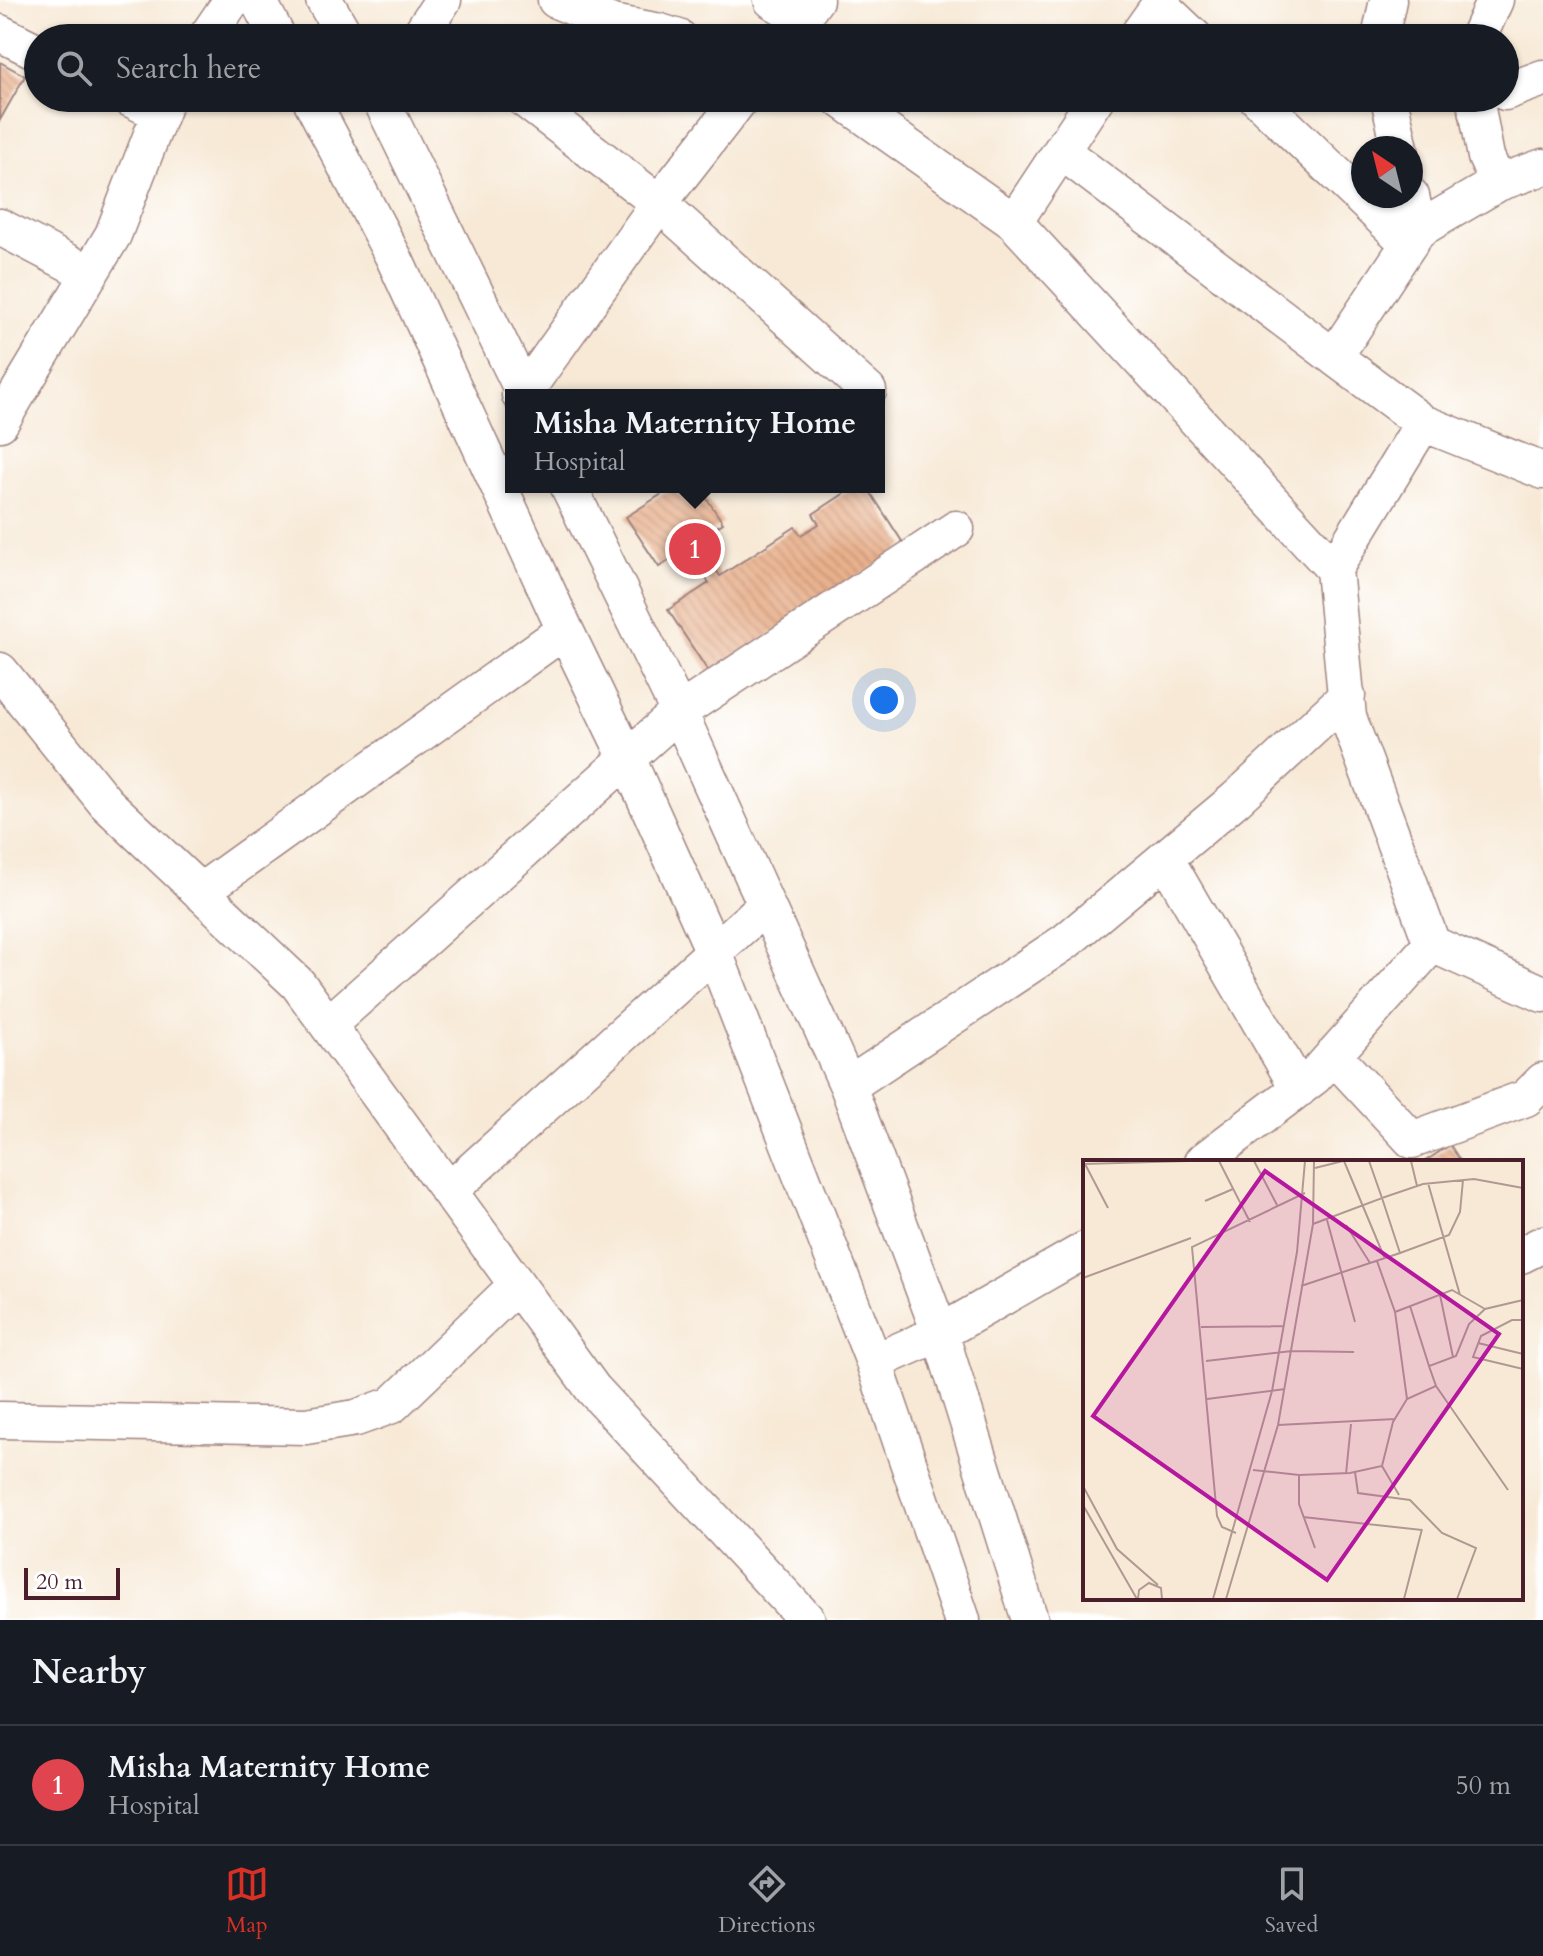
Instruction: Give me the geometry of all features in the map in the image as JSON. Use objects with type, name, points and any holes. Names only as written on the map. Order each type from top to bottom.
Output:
[{"type":"street","points":[[216,24],[232,0]]},
{"type":"street","points":[[258,0],[271,24]]},
{"type":"street","points":[[324,0],[338,24]]},
{"type":"street","points":[[556,0],[617,24]]},
{"type":"street","points":[[1383,24],[1388,0]]},
{"type":"street","points":[[1484,24],[1495,0]]},
{"type":"street","points":[[1146,24],[1162,2],[1182,24]]},
{"type":"street","points":[[0,33],[24,45]]},
{"type":"street","points":[[1519,86],[1543,78]]},
{"type":"street","points":[[0,423],[113,235],[149,112]]},
{"type":"street","points":[[317,112],[394,258],[714,952],[874,1362],[962,1620]]},
{"type":"street","points":[[387,112],[517,389]]},
{"type":"street","points":[[541,112],[659,203],[866,389]]},
{"type":"street","points":[[525,389],[659,203],[730,112]]},
{"type":"street","points":[[859,112],[1014,222],[1334,569],[1348,717],[1432,944],[1543,994]]},
{"type":"street","points":[[1014,222],[1087,112]]},
{"type":"street","points":[[1274,112],[1413,223]]},
{"type":"street","points":[[1392,112],[1397,136]]},
{"type":"street","points":[[1486,112],[1486,157],[1498,183]]},
{"type":"street","points":[[1061,151],[1423,423],[1543,471]]},
{"type":"street","points":[[1334,357],[1413,223],[1498,183],[1543,167]]},
{"type":"street","points":[[0,227],[90,274]]},
{"type":"street","points":[[471,425],[505,405]]},
{"type":"street","points":[[1334,569],[1423,423]]},
{"type":"street","points":[[572,493],[679,712],[848,1086],[940,1333],[1030,1620]]},
{"type":"street","points":[[328,1025],[679,712],[956,529]]},
{"type":"street","points":[[200,892],[565,630]]},
{"type":"street","points":[[0,671],[106,803],[298,984],[593,1389],[807,1620]]},
{"type":"street","points":[[848,1086],[1065,942],[1236,799],[1347,696]]},
{"type":"street","points":[[1165,858],[1299,1089]]},
{"type":"street","points":[[449,1191],[766,905]]},
{"type":"street","points":[[1205,1160],[1314,1077],[1432,944]]},
{"type":"street","points":[[1333,1055],[1412,1140],[1526,1098],[1543,1081]]},
{"type":"street","points":[[1523,1254],[1543,1244]]},
{"type":"street","points":[[874,1362],[940,1333],[1083,1251]]},
{"type":"street","points":[[0,1420],[306,1426],[356,1418],[392,1405],[517,1285]]},
{"type":"building","points":[[0,62],[24,78],[0,120]]},
{"type":"building","points":[[664,493],[703,493],[723,523],[697,540],[720,576],[795,527],[801,535],[819,524],[813,514],[845,493],[871,493],[905,546],[710,674],[668,610],[709,583],[687,549],[659,567],[626,517]]},
{"type":"building","points":[[1450,1145],[1460,1160],[1427,1160]]},
{"type":"place","name":"Misha Maternity Home","points":[[695,549]]}]
